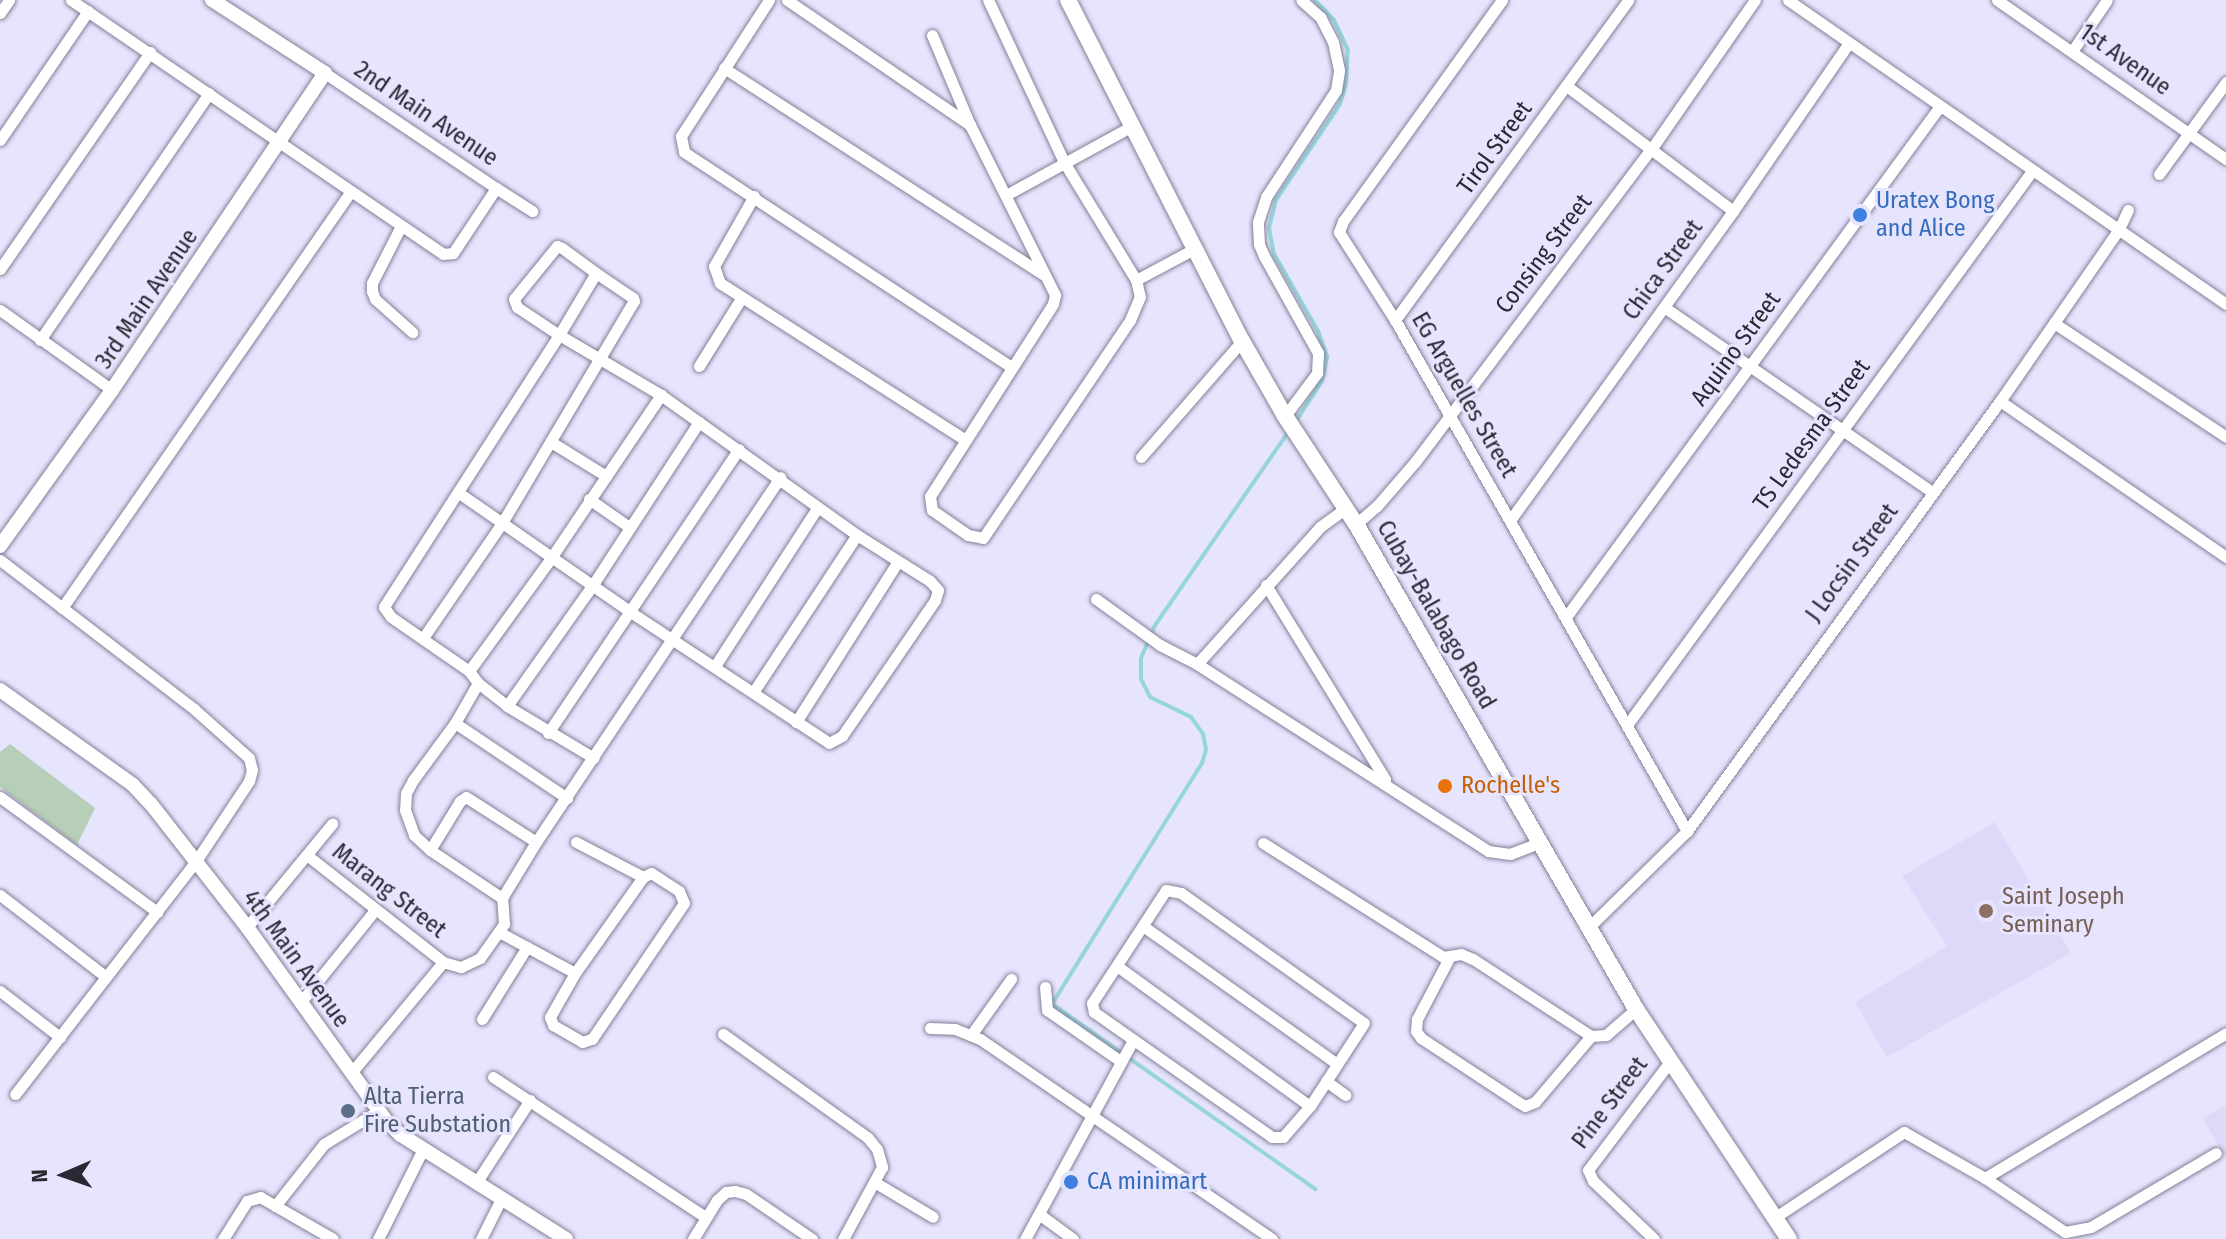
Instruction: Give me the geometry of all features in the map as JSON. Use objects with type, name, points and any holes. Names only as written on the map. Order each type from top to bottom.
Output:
[{"type":"main road","name":"Cubay-Balabago Road","points":[[1068,0],[1242,341],[1288,420],[1356,524],[1636,1009],[1669,1063],[1789,1239]]},
{"type":"street","points":[[0,13],[9,0]]},
{"type":"street","name":"2nd Main Avenue","points":[[71,0],[443,254],[453,253],[496,188],[212,0]]},
{"type":"street","points":[[769,0],[681,136],[684,152],[1010,366]]},
{"type":"street","points":[[787,0],[970,125]]},
{"type":"street","points":[[932,35],[970,125],[1055,295],[1053,304],[933,489],[929,503],[932,510],[968,535],[983,538],[1130,320],[1140,297],[1136,280],[1064,162],[988,0]]},
{"type":"street","points":[[1288,420],[1317,373],[1318,353],[1259,244],[1258,222],[1266,197],[1336,90],[1339,70],[1333,42],[1320,17],[1301,0]]},
{"type":"street","name":"EG Arguelles Street","points":[[1502,0],[1340,226],[1339,232],[1395,320],[1511,519],[1687,831]]},
{"type":"street","name":"Tirol Street","points":[[1395,320],[1568,87],[1628,0]]},
{"type":"street","name":"Consing Street","points":[[1356,524],[1377,506],[1450,415],[1652,148],[1755,0]]},
{"type":"street","points":[[1788,0],[2226,304]]},
{"type":"street","name":"1st Avenue","points":[[1997,0],[2226,159]]},
{"type":"street","points":[[2073,50],[2107,0]]},
{"type":"street","points":[[0,140],[88,11]]},
{"type":"street","name":"Chica Street","points":[[1511,519],[1733,211],[1848,44]]},
{"type":"street","points":[[0,269],[150,52]]},
{"type":"street","points":[[724,68],[1046,275]]},
{"type":"street","name":"3rd Main Avenue","points":[[0,546],[112,390],[325,73]]},
{"type":"street","points":[[2159,174],[2226,82]]},
{"type":"street","points":[[1568,87],[1733,211]]},
{"type":"street","points":[[40,340],[209,93]]},
{"type":"street","name":"Aquino Street","points":[[1566,617],[1940,106]]},
{"type":"street","points":[[1006,195],[1132,126]]},
{"type":"street","name":"TS Ledesma Street","points":[[1627,725],[2032,171]]},
{"type":"street","points":[[496,188],[532,211]]},
{"type":"street","points":[[62,608],[351,191]]},
{"type":"street","points":[[754,196],[714,266],[720,283],[964,439]]},
{"type":"street","name":"J Locsin Street","points":[[1590,926],[1687,831],[1931,491],[2000,401],[2119,229],[2128,210]]},
{"type":"street","points":[[401,226],[372,283],[372,291],[375,299],[412,332]]},
{"type":"street","points":[[423,638],[502,523],[600,360],[634,301],[557,246],[514,299],[517,307],[559,335],[600,360],[661,395],[780,477],[857,535],[935,586],[935,600],[839,741],[824,740],[592,586],[551,558],[502,523],[459,493]]},
{"type":"street","points":[[1136,280],[1196,248]]},
{"type":"street","points":[[594,758],[507,706],[478,683],[469,671],[385,612],[385,603],[459,493],[596,273]]},
{"type":"street","points":[[699,366],[742,297]]},
{"type":"street","points":[[1664,307],[1841,432],[1931,491]]},
{"type":"street","points":[[0,310],[112,390]]},
{"type":"street","points":[[2054,323],[2226,437]]},
{"type":"street","points":[[1141,457],[1242,341]]},
{"type":"street","points":[[469,671],[551,558],[661,395]]},
{"type":"street","points":[[2000,401],[2226,557]]},
{"type":"street","points":[[507,706],[592,586],[699,422]]},
{"type":"street","points":[[551,442],[606,476]]},
{"type":"street","points":[[548,733],[632,613],[739,449]]},
{"type":"street","points":[[502,898],[536,842],[780,477]]},
{"type":"street","points":[[589,499],[629,527]]},
{"type":"street","points":[[715,666],[818,507]]},
{"type":"street","points":[[1197,664],[1320,527],[1346,508]]},
{"type":"street","points":[[754,691],[857,535]]},
{"type":"street","points":[[0,560],[194,709],[249,758],[252,770],[249,781],[196,861],[15,1094]]},
{"type":"street","points":[[796,722],[897,563]]},
{"type":"street","points":[[1266,585],[1387,783]]},
{"type":"street","points":[[1096,599],[1160,645],[1197,664],[1387,783],[1488,851],[1510,854],[1539,843]]},
{"type":"street","points":[[351,1073],[443,962],[467,966],[485,953],[506,915],[502,898],[430,850],[414,835],[409,824],[406,793],[455,723],[478,683]]},
{"type":"street","name":"4th Main Avenue","points":[[0,690],[133,785],[247,927],[378,1111],[401,1135],[566,1239]]},
{"type":"street","points":[[455,723],[567,798]]},
{"type":"street","points":[[0,797],[157,912]]},
{"type":"street","points":[[430,850],[460,801],[466,797],[536,842]]},
{"type":"street","points":[[247,927],[332,824]]},
{"type":"street","points":[[576,842],[643,877]]},
{"type":"street","points":[[1263,843],[1449,958]]},
{"type":"street","name":"Marang Street","points":[[308,856],[443,962]]},
{"type":"street","points":[[651,873],[679,891],[684,903],[592,1039],[582,1042],[553,1025],[550,1017],[575,973],[643,877],[651,873]]},
{"type":"street","points":[[1045,987],[1047,1010],[1272,1137],[1283,1137],[1310,1106],[1364,1023],[1181,893],[1165,891],[1092,1007],[1125,1052]]},
{"type":"street","points":[[0,895],[106,977]]},
{"type":"street","points":[[300,1003],[375,910]]},
{"type":"street","points":[[1143,926],[1337,1064]]},
{"type":"street","points":[[499,932],[575,973]]},
{"type":"street","points":[[482,1019],[527,947]]},
{"type":"street","points":[[1591,1036],[1535,1102],[1525,1106],[1421,1038],[1416,1031],[1417,1019],[1449,958],[1461,954],[1591,1036],[1606,1035],[1636,1009]]},
{"type":"street","points":[[1117,966],[1310,1106]]},
{"type":"street","points":[[971,1035],[1011,979]]},
{"type":"street","points":[[0,991],[60,1037]]},
{"type":"street","points":[[930,1028],[955,1029],[971,1035],[1272,1239]]},
{"type":"street","points":[[1985,1178],[2226,1033]]},
{"type":"street","points":[[723,1034],[868,1138],[882,1162],[876,1183],[843,1239]]},
{"type":"street","points":[[1025,1239],[1125,1052]]},
{"type":"street","name":"Pine Street","points":[[1654,1239],[1593,1181],[1588,1170],[1669,1063]]},
{"type":"street","points":[[493,1077],[705,1217]]},
{"type":"street","points":[[1326,1081],[1345,1095]]},
{"type":"street","points":[[476,1183],[530,1100]]},
{"type":"street","points":[[275,1206],[324,1144],[378,1111]]},
{"type":"street","points":[[1774,1218],[1904,1132],[1985,1178],[2054,1226],[2077,1232],[2216,1153]]},
{"type":"street","points":[[378,1239],[423,1149]]},
{"type":"street","points":[[876,1183],[933,1217]]},
{"type":"street","points":[[693,1239],[705,1217],[726,1192],[735,1191],[746,1194],[812,1239]]},
{"type":"street","points":[[223,1239],[247,1201],[260,1197],[333,1239]]},
{"type":"street","points":[[481,1239],[501,1199]]},
{"type":"street","points":[[1039,1214],[1073,1239]]},
{"type":"shaded area","name":"Saint Joseph Seminary","points":[[1995,822],[2071,953],[1887,1057],[1855,1002],[1947,946],[1902,876]]},
{"type":"shaded area","points":[[2226,1105],[2226,1159],[2203,1118]]},
{"type":"green space","points":[[10,744],[95,808],[77,845],[0,787],[0,752]]},
{"type":"waterway","points":[[1296,421],[1322,381],[1327,357],[1318,331],[1274,254],[1269,228],[1276,200],[1340,104],[1346,83],[1348,50],[1334,20],[1315,0]]},
{"type":"waterway","points":[[1289,431],[1155,625],[1141,658],[1141,679],[1150,697],[1191,717],[1203,734],[1206,750],[1202,763],[1052,1004],[1315,1189]]},
{"type":"place","name":"Uratex Bong and Alice","points":[[1860,215]]},
{"type":"place","name":"Rochelle's","points":[[1445,786]]},
{"type":"place","name":"Saint Joseph Seminary","points":[[1986,911]]},
{"type":"place","name":"Alta Tierra Fire Substation","points":[[348,1111]]},
{"type":"place","name":"CA minimart","points":[[1071,1182]]}]
